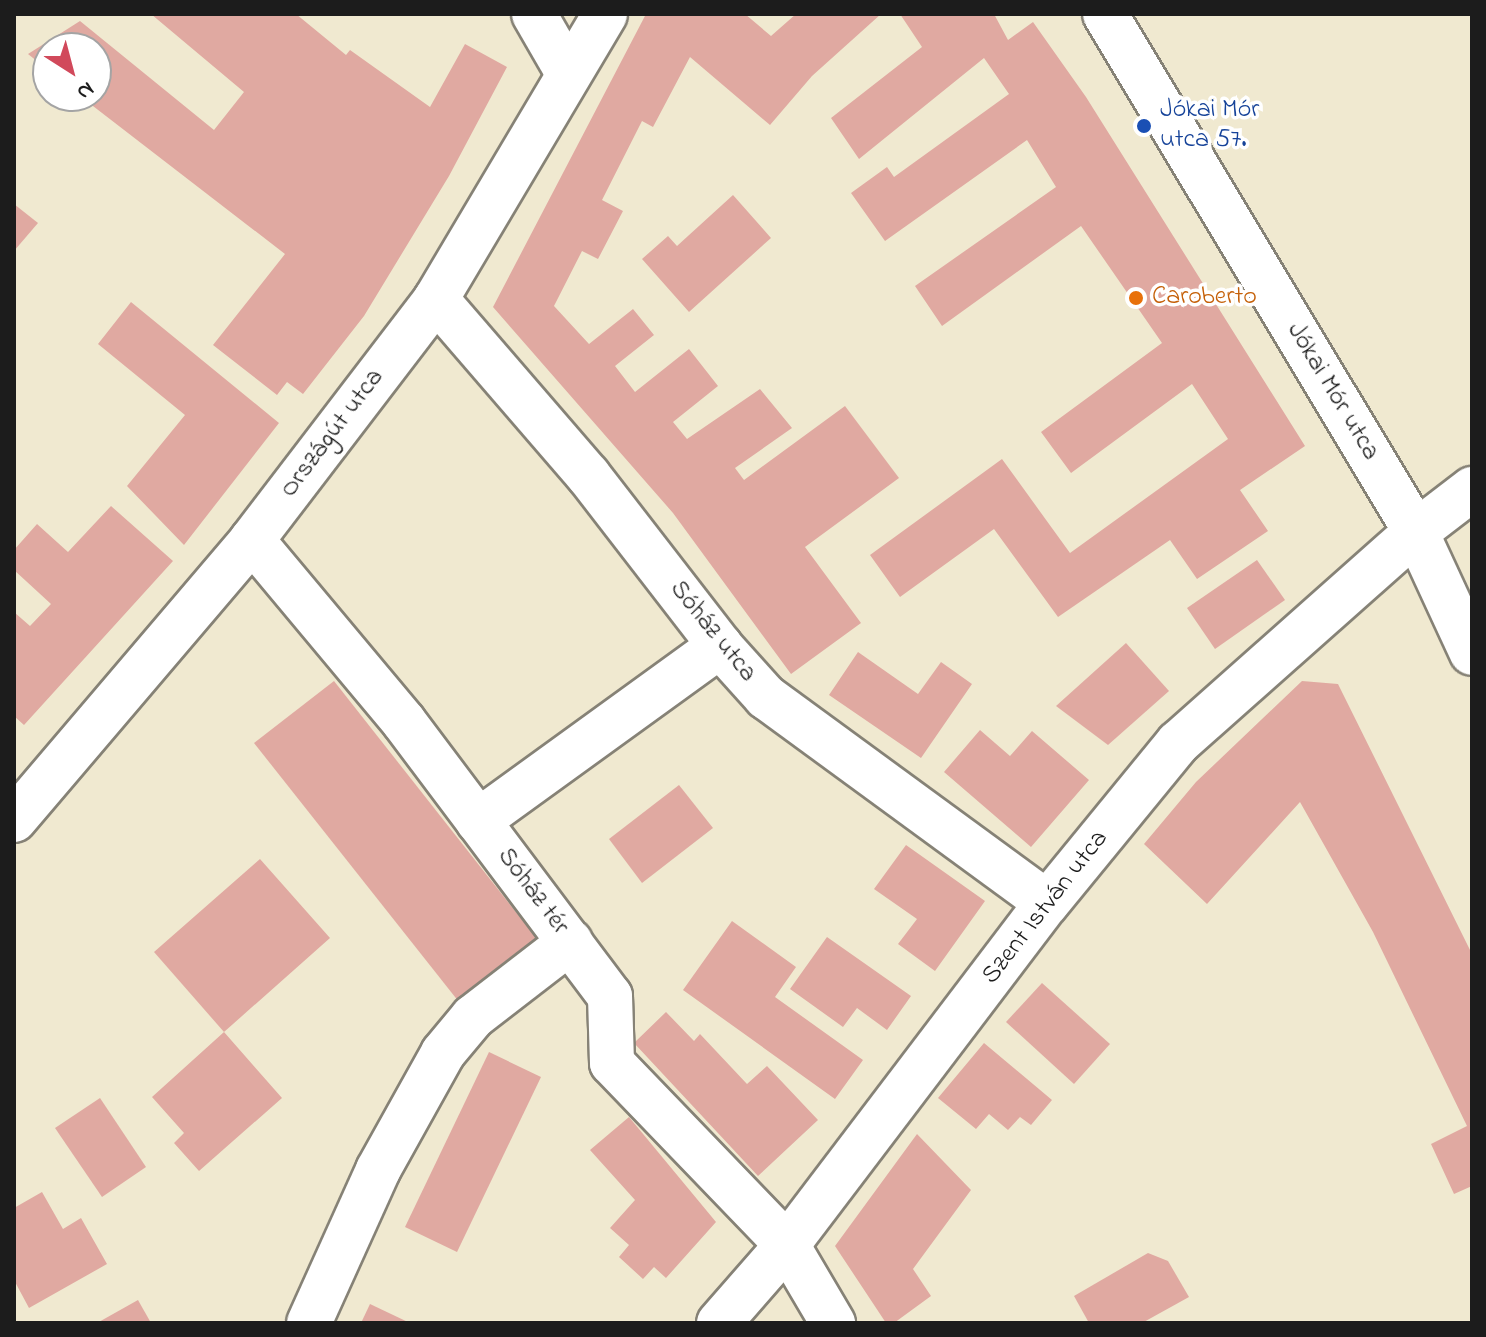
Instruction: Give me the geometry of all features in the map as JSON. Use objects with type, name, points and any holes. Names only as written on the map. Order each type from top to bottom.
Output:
[{"type":"street","points":[[534,14],[568,73]]},
{"type":"street","name":"Országút utca","points":[[14,820],[252,540],[436,299],[605,14]]},
{"type":"street","name":"Jókai Mór utca","points":[[1105,14],[1416,532],[1472,653]]},
{"type":"street","name":"Sóház utca","points":[[436,299],[588,475],[720,646],[766,697],[1047,903]]},
{"type":"street","name":"Szent István utca","points":[[719,1323],[787,1245],[1047,903],[1178,743],[1416,532],[1472,489]]},
{"type":"street","name":"Sóház tér","points":[[252,540],[404,722],[610,996],[612,1063],[787,1245],[833,1323]]},
{"type":"street","points":[[478,821],[720,646]]},
{"type":"street","points":[[309,1323],[378,1170],[443,1053],[473,1017],[570,942]]},
{"type":"building","points":[[151,14],[296,14],[346,55],[350,50],[430,107],[465,44],[507,67],[449,176],[364,316],[303,394],[287,382],[277,395],[213,345],[285,254],[101,112],[112,112],[112,47],[214,130],[244,92]]},
{"type":"building","points":[[646,14],[745,14],[771,36],[796,14],[881,14],[812,76],[770,125],[690,57],[653,127],[642,121],[602,200],[623,211],[598,259],[582,251],[554,306],[589,344],[633,309],[654,335],[615,366],[635,392],[689,349],[718,386],[673,422],[687,439],[760,389],[792,428],[735,468],[744,480],[845,406],[899,478],[805,547],[861,623],[791,674],[673,513],[493,307]]},
{"type":"building","points":[[900,14],[994,14],[1008,40],[1033,22],[1086,97],[1305,446],[1240,490],[1268,531],[1197,579],[1170,540],[1058,617],[994,529],[900,597],[870,555],[1002,459],[1070,553],[1228,439],[1192,384],[1071,473],[1041,432],[1162,343],[1081,226],[942,326],[915,286],[1056,187],[1027,140],[885,241],[851,193],[887,167],[894,177],[1009,94],[984,58],[859,159],[831,118],[922,47]]},
{"type":"building","points":[[80,21],[94,32],[63,32]]},
{"type":"building","points":[[733,195],[771,238],[689,312],[642,259],[668,236],[677,246]]},
{"type":"building","points":[[14,204],[38,223],[14,251]]},
{"type":"building","points":[[131,302],[279,423],[184,545],[127,486],[185,415],[98,344]]},
{"type":"building","points":[[111,506],[173,561],[24,725],[14,716],[14,612],[30,626],[51,604],[14,570],[14,550],[37,524],[68,552]]},
{"type":"building","points":[[1257,560],[1285,600],[1215,649],[1187,608]]},
{"type":"building","points":[[1126,643],[1169,691],[1108,745],[1056,706]]},
{"type":"building","points":[[858,652],[918,694],[941,662],[972,684],[921,758],[829,695]]},
{"type":"building","points":[[334,681],[538,940],[459,1002],[254,743]]},
{"type":"building","points":[[1302,681],[1338,684],[1472,954],[1472,1186],[1454,1194],[1431,1144],[1467,1126],[1373,932],[1300,802],[1207,904],[1144,844],[1196,782]]},
{"type":"building","points":[[980,730],[1010,756],[1032,731],[1089,780],[1031,847],[944,772]]},
{"type":"building","points":[[679,785],[713,828],[642,883],[609,839]]},
{"type":"building","points":[[906,845],[985,901],[935,971],[898,944],[917,919],[874,889]]},
{"type":"building","points":[[260,859],[330,938],[224,1032],[154,952]]},
{"type":"building","points":[[732,921],[796,967],[775,997],[863,1060],[835,1099],[683,990]]},
{"type":"building","points":[[827,937],[911,996],[887,1030],[857,1008],[843,1027],[790,989]]},
{"type":"building","points":[[1042,983],[1110,1044],[1074,1084],[1006,1022]]},
{"type":"building","points":[[666,1012],[694,1041],[700,1034],[747,1084],[767,1066],[818,1120],[758,1176],[634,1043]]},
{"type":"building","points":[[224,1032],[282,1098],[199,1171],[174,1143],[184,1133],[152,1097]]},
{"type":"building","points":[[984,1043],[1052,1100],[1031,1125],[1020,1117],[1008,1130],[989,1114],[976,1129],[938,1098]]},
{"type":"building","points":[[489,1052],[541,1077],[457,1252],[405,1227]]},
{"type":"building","points":[[100,1098],[146,1167],[102,1197],[55,1128]]},
{"type":"building","points":[[629,1117],[716,1222],[666,1278],[654,1267],[643,1279],[619,1257],[629,1245],[610,1228],[635,1200],[590,1150]]},
{"type":"building","points":[[917,1134],[971,1190],[913,1269],[931,1296],[894,1323],[886,1323],[835,1246]]},
{"type":"building","points":[[42,1192],[63,1229],[81,1218],[107,1264],[29,1308],[14,1280],[14,1208]]},
{"type":"building","points":[[1148,1253],[1168,1261],[1189,1297],[1142,1323],[1089,1323],[1074,1296]]},
{"type":"building","points":[[138,1300],[151,1323],[97,1323]]},
{"type":"building","points":[[370,1304],[410,1323],[361,1323]]},
{"type":"place","name":"Jókai Mór utca 57.","points":[[1144,126]]},
{"type":"place","name":"Caroberto","points":[[1136,298]]}]
